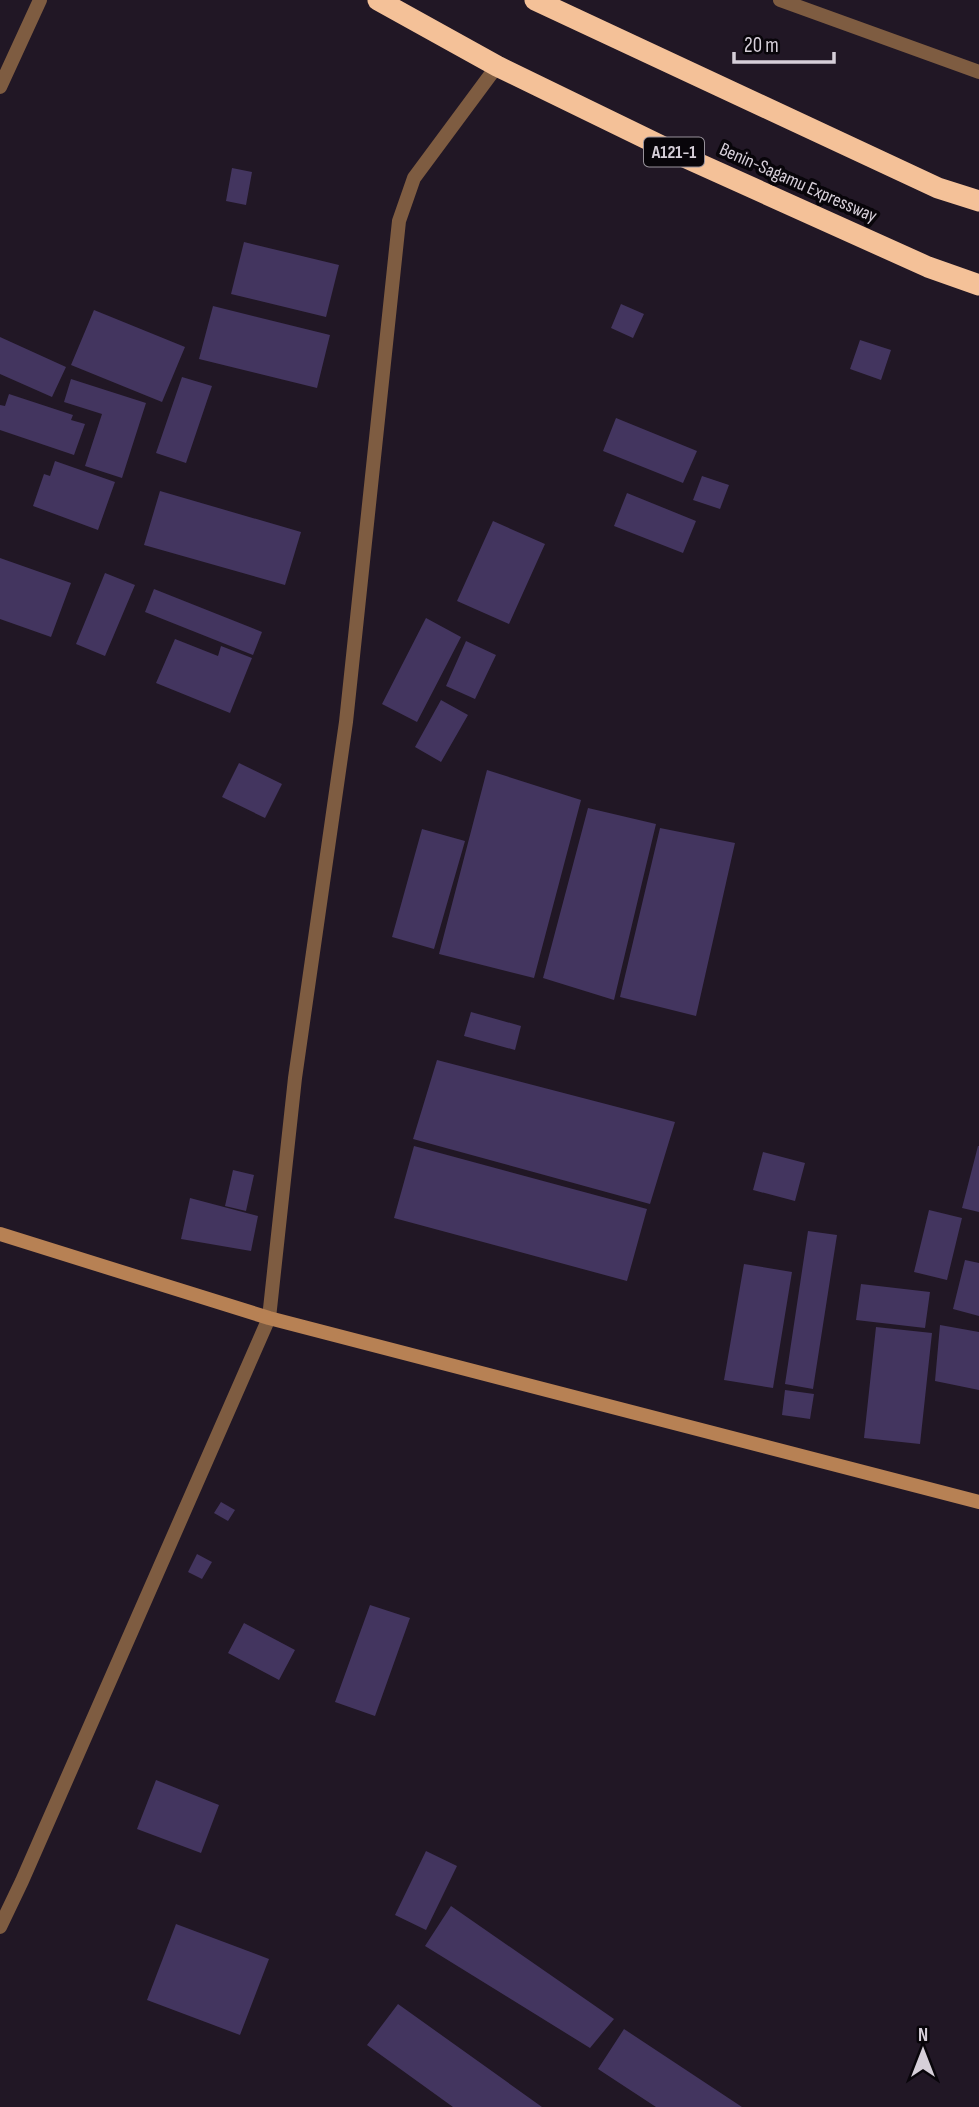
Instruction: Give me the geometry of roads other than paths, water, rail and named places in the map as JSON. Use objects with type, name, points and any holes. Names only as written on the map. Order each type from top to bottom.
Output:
[{"type":"highway","name":"Benin-Sagamu Expressway","points":[[378,0],[497,66],[696,162],[928,267],[979,285]]},
{"type":"highway","points":[[535,0],[939,188],[979,201]]},
{"type":"street","points":[[0,87],[40,0]]},
{"type":"street","points":[[780,0],[979,72]]},
{"type":"street","points":[[0,1927],[269,1318],[295,1079],[346,722],[399,220],[414,178],[497,66]]},
{"type":"street","points":[[0,1234],[269,1318],[979,1502]]}]
